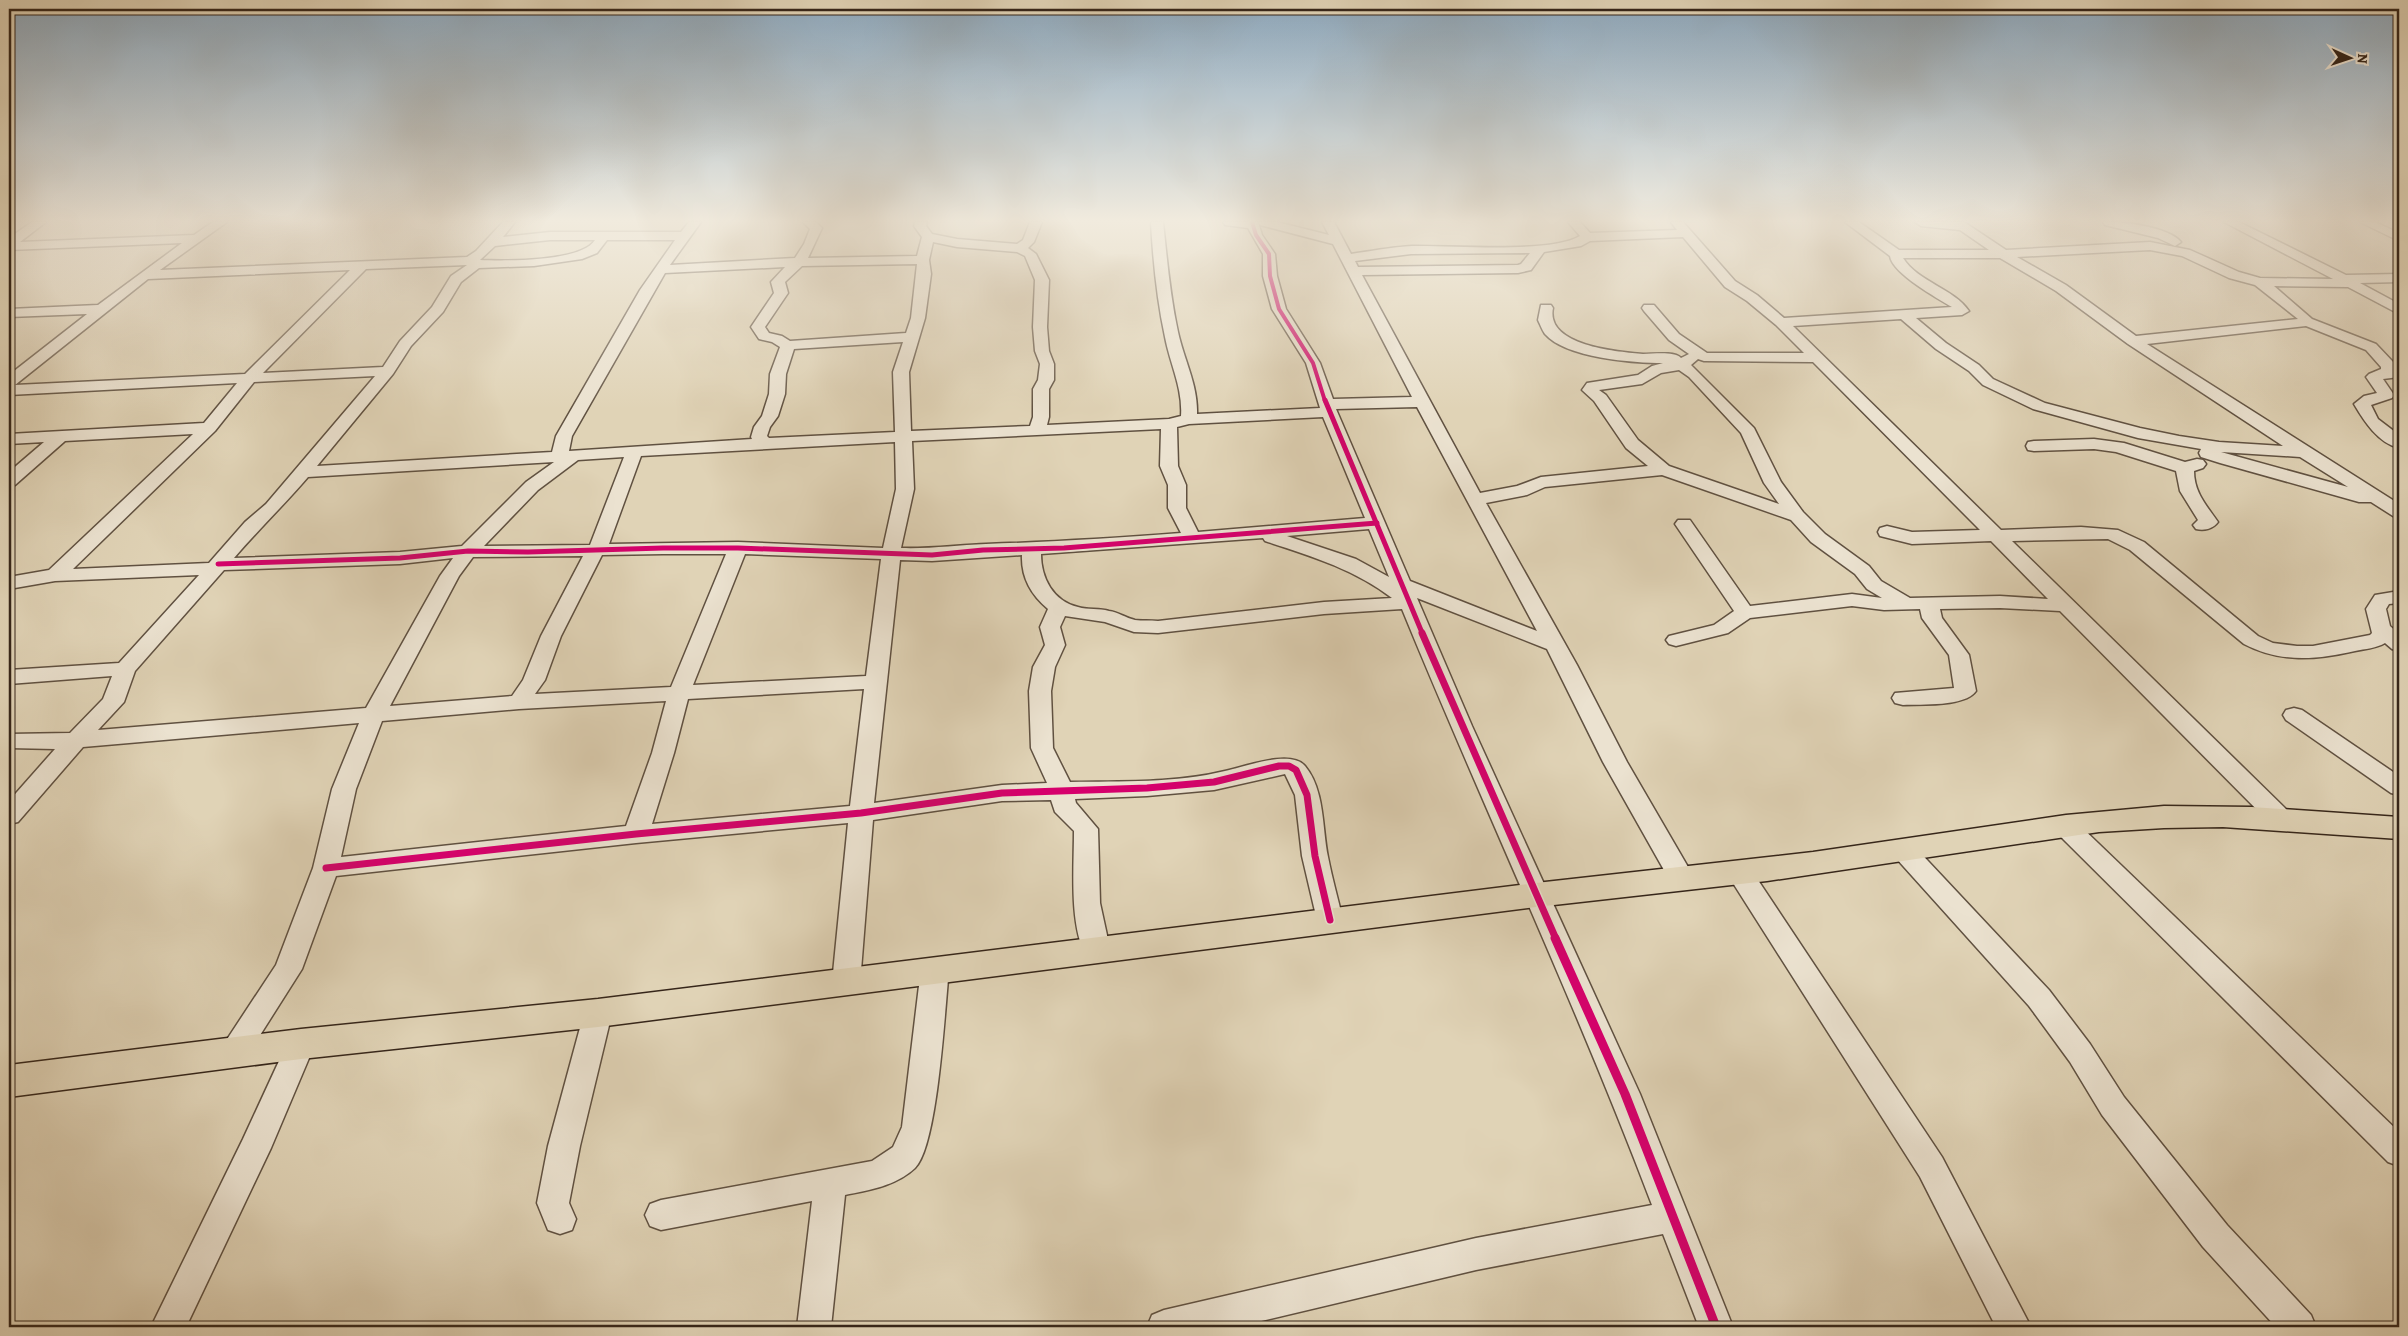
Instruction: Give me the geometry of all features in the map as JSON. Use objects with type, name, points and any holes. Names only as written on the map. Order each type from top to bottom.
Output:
[{"type":"main road","points":[[9,1081],[300,1044],[598,1013],[846,983],[1096,949],[1904,851],[2065,826],[2164,817],[2281,819],[2399,828]]},
{"type":"street","points":[[9,382],[133,284]]},
{"type":"street","points":[[55,575],[209,428],[250,377],[343,284]]},
{"type":"street","points":[[9,816],[77,738],[113,702],[125,669],[171,620],[251,526],[272,508],[303,472],[388,371],[405,344],[438,309],[453,284]]},
{"type":"street","points":[[567,455],[564,436],[577,410],[651,284]]},
{"type":"street","points":[[779,284],[781,293],[776,302],[764,314],[758,327],[764,336],[777,339],[788,346]]},
{"type":"street","points":[[846,983],[861,813],[876,682],[892,553],[905,489],[901,372],[918,318],[923,284]]},
{"type":"street","points":[[1037,430],[1041,417],[1041,389],[1046,380],[1047,364],[1042,351],[1040,327],[1042,284]]},
{"type":"street","points":[[1162,284],[1170,331],[1184,373],[1188,419]]},
{"type":"street","points":[[1272,284],[1279,309],[1313,363],[1328,408],[1406,594],[1536,895],[1625,1094],[1716,1327]]},
{"type":"street","points":[[1360,284],[1475,501],[1555,645],[1615,762],[1682,879]]},
{"type":"street","points":[[1731,284],[1752,298],[1781,322],[1815,358],[2069,606],[2281,819]]},
{"type":"street","points":[[1781,322],[1902,313],[1962,311],[1958,305],[1925,284]]},
{"type":"street","points":[[2055,284],[2133,340],[2395,509]]},
{"type":"street","points":[[2263,284],[2304,316],[2307,322]]},
{"type":"street","points":[[2354,284],[2399,310]]},
{"type":"street","points":[[1546,308],[1545,320],[1549,328],[1568,342],[1622,357],[1653,360],[1815,358]]},
{"type":"street","points":[[1649,308],[1692,360],[1694,374],[1748,431],[1773,483],[1797,516],[1818,538],[1862,570],[1874,585],[1907,604]]},
{"type":"street","points":[[9,313],[102,309]]},
{"type":"street","points":[[1902,313],[1941,346],[1974,368],[1988,382],[2000,390],[2049,410],[2138,433],[2180,441],[2219,447],[2306,452]]},
{"type":"street","points":[[2133,340],[2307,322],[2371,347],[2389,366],[2394,373],[2374,378],[2386,395],[2370,399],[2362,404],[2372,422],[2399,443]]},
{"type":"street","points":[[788,346],[800,342],[912,338]]},
{"type":"street","points":[[765,444],[759,437],[762,427],[770,416],[777,394],[778,374],[788,346]]},
{"type":"street","points":[[1692,360],[1657,369],[1642,379],[1592,386],[1590,390],[1600,398],[1632,444],[1663,470],[1756,504],[1797,516]]},
{"type":"street","points":[[9,390],[388,371]]},
{"type":"street","points":[[303,472],[765,444],[1169,424],[1188,419],[1422,402]]},
{"type":"street","points":[[1169,424],[1169,466],[1177,485],[1177,508],[1192,538]]},
{"type":"street","points":[[9,440],[209,428]]},
{"type":"street","points":[[9,481],[60,437]]},
{"type":"street","points":[[2180,441],[2238,464],[2328,486],[2395,509]]},
{"type":"street","points":[[2034,446],[2094,444],[2118,447],[2185,468],[2222,458]]},
{"type":"street","points":[[519,702],[534,680],[551,636],[604,537],[610,512],[623,486],[627,468],[634,453]]},
{"type":"street","points":[[233,1053],[288,969],[326,868],[344,788],[373,716],[450,576],[468,551],[532,486],[567,455]]},
{"type":"street","points":[[2185,468],[2187,491],[2209,522],[2202,525]]},
{"type":"street","points":[[1475,501],[1496,494],[1521,491],[1541,482],[1663,470]]},
{"type":"street","points":[[9,583],[55,575],[400,558],[468,551],[738,548],[932,555],[983,550],[1032,550],[1377,524]]},
{"type":"street","points":[[1684,524],[1745,613]]},
{"type":"street","points":[[1888,532],[1912,538],[2081,532],[2111,534],[2137,546],[2251,640],[2266,649],[2308,652],[2377,640],[2382,633],[2376,608],[2382,598],[2399,597]]},
{"type":"street","points":[[1259,534],[1281,539],[1350,563],[1406,594],[1555,645]]},
{"type":"street","points":[[636,834],[663,753],[679,694],[738,548]]},
{"type":"street","points":[[1032,550],[1030,567],[1034,581],[1045,595],[1059,607],[1078,614],[1106,616],[1131,625],[1158,627],[1324,608],[1406,594]]},
{"type":"street","points":[[1676,640],[1721,629],[1745,613],[1852,600],[1884,604],[2000,602],[2069,606]]},
{"type":"street","points":[[1903,698],[1956,695],[1965,691],[1964,675],[1959,656],[1932,618],[1928,602]]},
{"type":"street","points":[[1059,607],[1050,627],[1055,645],[1044,667],[1040,691],[1042,748],[1062,791],[1064,806],[1086,829],[1087,903],[1096,949]]},
{"type":"street","points":[[2380,628],[2399,645]]},
{"type":"street","points":[[9,677],[125,669]]},
{"type":"street","points":[[9,741],[50,742],[77,738],[373,716],[519,702],[876,682]]},
{"type":"street","points":[[2294,715],[2399,788]]},
{"type":"street","points":[[326,868],[636,834],[861,813],[1002,793],[1147,788],[1214,782],[1279,766],[1290,766],[1296,770],[1307,795],[1315,856],[1330,920]]},
{"type":"street","points":[[2065,826],[2399,1152]]},
{"type":"street","points":[[1904,851],[2039,998],[2080,1052],[2113,1106],[2214,1236],[2299,1327]]},
{"type":"street","points":[[1738,872],[1931,1167],[2014,1327]]},
{"type":"street","points":[[661,1214],[878,1174],[905,1157],[917,1127],[935,970]]},
{"type":"street","points":[[560,1219],[553,1203],[562,1156],[598,1013]]},
{"type":"street","points":[[168,1327],[255,1148],[300,1044]]},
{"type":"street","points":[[814,1327],[830,1184]]},
{"type":"street","points":[[1164,1327],[1476,1254],[1672,1217]]},
{"type":"cycle path","points":[[1272,284],[1279,309],[1313,363],[1329,412],[1461,726],[1625,1094],[1716,1327]]},
{"type":"cycle path","points":[[218,564],[400,558],[468,551],[528,552],[663,548],[738,548],[932,555],[983,550],[1064,548],[1377,523]]},
{"type":"cycle path","points":[[326,868],[636,834],[861,813],[1002,793],[1147,788],[1214,782],[1279,766],[1289,766],[1296,770],[1307,795],[1315,856],[1330,920]]}]
